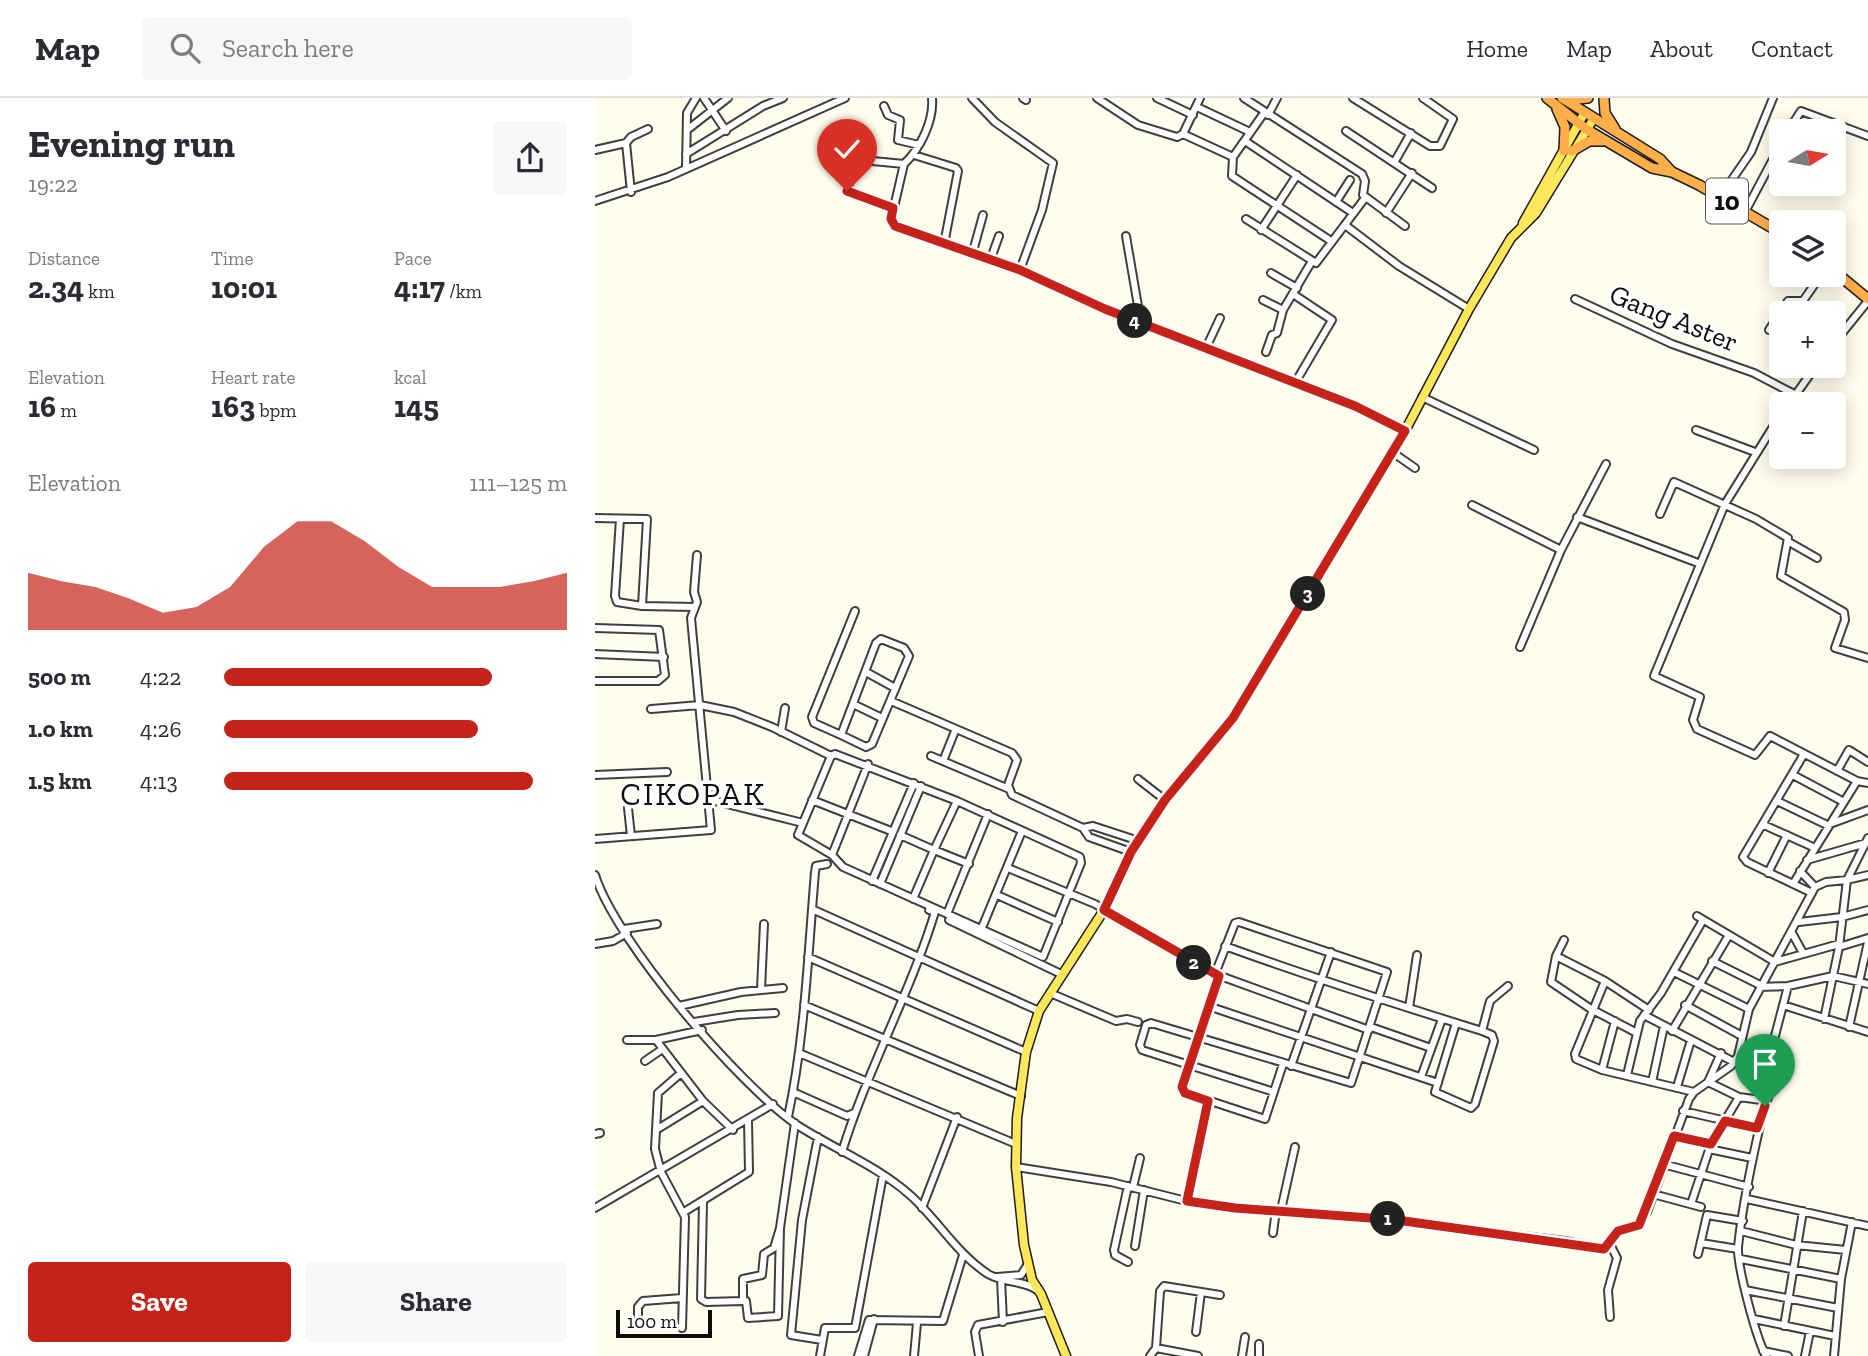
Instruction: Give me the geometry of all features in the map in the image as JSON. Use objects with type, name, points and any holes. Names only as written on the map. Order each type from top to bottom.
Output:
[{"type":"highway","points":[[1588,98],[1557,100],[1565,127],[1568,151],[1592,140],[1611,144]]},
{"type":"highway","points":[[1585,112],[1594,98]]},
{"type":"highway","points":[[1594,118],[1604,98]]},
{"type":"highway","points":[[1604,98],[1607,118],[1624,139]]},
{"type":"highway","name":"10","points":[[1557,100],[1585,112],[1624,139],[1660,159],[1672,172]]},
{"type":"highway","name":"10","points":[[1557,100],[1577,122],[1611,144],[1652,168],[1672,172],[1769,226]]},
{"type":"highway","points":[[1846,281],[1868,300]]},
{"type":"main road","points":[[1568,151],[1577,122],[1585,112]]},
{"type":"main road","points":[[1066,1356],[1041,1294],[1032,1280],[1016,1167],[1026,1052],[1039,1011],[1104,910],[1131,852],[1165,800],[1233,718],[1405,431],[1469,309],[1568,151],[1594,118]]},
{"type":"street","points":[[686,169],[688,109],[696,98]]},
{"type":"street","points":[[704,98],[726,131]]},
{"type":"street","points":[[687,130],[728,98]]},
{"type":"street","points":[[686,154],[783,98]]},
{"type":"street","points":[[595,201],[631,192],[845,98]]},
{"type":"street","points":[[932,98],[932,112],[919,145],[914,155],[904,164],[891,219],[895,226],[1020,270],[1134,320],[1296,383],[1405,431]]},
{"type":"street","points":[[972,98],[995,122],[1053,163],[1042,210],[1020,270]]},
{"type":"street","points":[[1097,98],[1154,132],[1170,136],[1183,134],[1233,157]]},
{"type":"street","points":[[1157,98],[1193,115]]},
{"type":"street","points":[[1183,134],[1200,98]]},
{"type":"street","points":[[1244,98],[1362,174],[1366,198],[1405,226]]},
{"type":"street","points":[[1277,98],[1233,157],[1233,176],[1331,241]]},
{"type":"street","points":[[1353,98],[1430,146],[1440,146],[1453,123],[1451,116],[1423,98]]},
{"type":"street","points":[[1720,197],[1751,152],[1773,98]]},
{"type":"street","points":[[884,106],[888,115],[900,119],[897,139],[919,145]]},
{"type":"street","points":[[1197,107],[1250,132]]},
{"type":"street","points":[[1796,119],[1801,111],[1822,119]]},
{"type":"street","points":[[1846,128],[1868,136]]},
{"type":"street","points":[[631,192],[626,143],[631,136],[647,129]]},
{"type":"street","points":[[1346,131],[1432,188]]},
{"type":"street","points":[[1395,161],[1411,134]]},
{"type":"street","points":[[1245,141],[1353,214]]},
{"type":"street","points":[[595,150],[626,143]]},
{"type":"street","points":[[914,155],[956,168],[958,171],[944,244]]},
{"type":"street","points":[[893,208],[848,193],[852,160],[855,158],[904,164]]},
{"type":"street","points":[[1745,212],[1769,167]]},
{"type":"street","points":[[1386,213],[1412,173]]},
{"type":"street","points":[[1261,230],[1297,175]]},
{"type":"street","points":[[1336,202],[1350,180]]},
{"type":"street","points":[[1246,219],[1319,263],[1331,241],[1366,198]]},
{"type":"street","points":[[972,255],[983,215]]},
{"type":"street","points":[[1345,225],[1399,266],[1469,309]]},
{"type":"street","points":[[990,261],[999,236]]},
{"type":"street","points":[[1126,236],[1137,306],[1134,320]]},
{"type":"street","points":[[1265,352],[1272,335],[1277,333],[1283,310],[1313,261]]},
{"type":"street","points":[[1271,273],[1332,320],[1296,383]]},
{"type":"street","name":"Gang Aster","points":[[1575,299],[1672,344],[1754,373],[1790,392]]},
{"type":"street","points":[[1263,300],[1283,310]]},
{"type":"street","points":[[1846,328],[1868,300]]},
{"type":"street","points":[[1206,348],[1220,318]]},
{"type":"street","points":[[1422,397],[1534,450]]},
{"type":"street","points":[[1696,429],[1755,452]]},
{"type":"street","points":[[1769,432],[1724,504],[1654,676],[1700,697],[1693,720],[1697,729],[1753,755],[1769,736],[1857,781],[1868,783]]},
{"type":"street","points":[[1392,452],[1415,468]]},
{"type":"street","points":[[1520,647],[1561,550],[1606,464]]},
{"type":"street","points":[[1660,514],[1673,482],[1756,519],[1817,558]]},
{"type":"street","points":[[1472,505],[1561,550]]},
{"type":"street","points":[[1577,517],[1698,563]]},
{"type":"street","points":[[595,518],[647,519],[642,606]]},
{"type":"street","points":[[620,519],[615,596],[619,603],[695,607]]},
{"type":"street","points":[[1789,542],[1780,569],[1781,576],[1845,612],[1845,620],[1835,648],[1868,658]]},
{"type":"street","points":[[595,839],[711,830],[691,618],[695,607],[697,555]]},
{"type":"street","points":[[841,735],[876,643],[881,639],[904,648],[909,656],[869,747],[841,735],[814,723],[812,717],[855,611]]},
{"type":"street","points":[[595,628],[658,629],[665,675],[662,680],[595,681]]},
{"type":"street","points":[[595,654],[664,657]]},
{"type":"street","points":[[866,672],[895,688]]},
{"type":"street","points":[[891,701],[1015,756],[1016,766],[1009,789]]},
{"type":"street","points":[[853,704],[882,718]]},
{"type":"street","points":[[651,709],[701,705],[756,720],[831,756],[835,754],[868,764],[988,814],[1081,859],[1043,957],[910,900]]},
{"type":"street","points":[[781,732],[785,708]]},
{"type":"street","points":[[943,761],[955,731]]},
{"type":"street","points":[[1837,771],[1849,750],[1868,762]]},
{"type":"street","points":[[1804,754],[1743,857],[1768,873],[1814,890]]},
{"type":"street","points":[[831,756],[798,835],[832,855],[837,864],[1061,974]]},
{"type":"street","points":[[931,756],[1009,789],[1012,795],[1083,828],[1089,837],[1131,852]]},
{"type":"street","points":[[832,855],[868,764]]},
{"type":"street","points":[[595,775],[667,772]]},
{"type":"street","points":[[1793,775],[1842,801]]},
{"type":"street","points":[[1137,779],[1165,800]]},
{"type":"street","points":[[1793,884],[1826,825],[1857,781]]},
{"type":"street","points":[[871,881],[891,831],[917,784]]},
{"type":"street","points":[[880,884],[917,784]]},
{"type":"street","points":[[707,799],[803,823]]},
{"type":"street","points":[[813,800],[891,831]]},
{"type":"street","points":[[910,900],[957,801]]},
{"type":"street","points":[[1777,801],[1826,825],[1868,810]]},
{"type":"street","points":[[628,808],[631,836]]},
{"type":"street","points":[[947,914],[988,814]]},
{"type":"street","points":[[1763,825],[1813,848]]},
{"type":"street","points":[[1083,828],[1093,826],[1139,841]]},
{"type":"street","points":[[981,930],[1022,831]]},
{"type":"street","points":[[900,835],[969,864]]},
{"type":"street","points":[[1768,873],[1787,835]]},
{"type":"street","points":[[1807,860],[1866,844]]},
{"type":"street","points":[[1824,1019],[1839,945],[1847,880],[1866,844]]},
{"type":"street","points":[[788,1117],[799,1053],[816,866],[827,864]]},
{"type":"street","points":[[1008,868],[1104,910],[1217,975],[1310,1010],[1431,1048]]},
{"type":"street","points":[[1800,871],[1814,890]]},
{"type":"street","points":[[1016,1167],[1235,1208],[1466,1228],[1603,1250],[1618,1231],[1639,1225],[1683,1111],[1694,1092],[1734,1062],[1749,1009],[1799,922],[1814,890],[1826,882],[1868,874]]},
{"type":"street","points":[[595,875],[601,892],[625,931],[679,1006],[774,1105],[795,1123],[883,1175],[922,1208],[963,1255],[992,1276],[1031,1285],[1041,1294]]},
{"type":"street","points":[[997,895],[1058,922]]},
{"type":"street","points":[[814,910],[1039,1011]]},
{"type":"street","points":[[1799,922],[1842,917],[1868,910]]},
{"type":"street","points":[[842,1152],[854,1113],[921,956],[935,912]]},
{"type":"street","points":[[1627,1075],[1637,1033],[1674,972],[1700,918],[1775,962],[1803,953],[1868,940],[1849,1027]]},
{"type":"street","points":[[1274,1092],[1189,1064],[1142,1050],[1140,1045],[1146,1025],[1151,1023],[1198,1035],[1287,1065],[1349,1084],[1380,1000],[1387,976],[1385,969],[1239,922],[1235,923],[1225,946],[1208,1006],[1198,1035],[1189,1064],[1183,1091],[1264,1119],[1274,1092],[1287,1065],[1300,1039],[1331,952]]},
{"type":"street","points":[[595,944],[613,941],[625,931],[657,924]]},
{"type":"street","points":[[761,989],[764,924]]},
{"type":"street","points":[[1792,933],[1803,953]]},
{"type":"street","points":[[1672,1031],[1711,961],[1729,935]]},
{"type":"street","points":[[1564,940],[1556,956],[1551,982],[1591,1009],[1637,1033]]},
{"type":"street","points":[[1225,946],[1320,981],[1409,1008],[1482,1031],[1492,1035],[1494,1041],[1473,1107],[1437,1095],[1456,1023]]},
{"type":"street","points":[[1409,1008],[1417,955]]},
{"type":"street","points":[[1556,956],[1605,981],[1672,1031],[1721,1053],[1734,1062],[1777,1077]]},
{"type":"street","points":[[808,957],[1026,1052]]},
{"type":"street","points":[[1711,961],[1760,986],[1788,986],[1833,976],[1868,984]]},
{"type":"street","points":[[1674,972],[1749,1009]]},
{"type":"street","points":[[1605,981],[1591,1009],[1575,1057],[1602,1070],[1694,1092]]},
{"type":"street","points":[[1482,1031],[1490,1001],[1508,986]]},
{"type":"street","points":[[1765,1074],[1788,986]]},
{"type":"street","points":[[679,1006],[761,989],[783,988]]},
{"type":"street","points":[[1050,993],[1116,1021],[1127,1019],[1138,1022]]},
{"type":"street","points":[[804,1005],[1021,1096]]},
{"type":"street","points":[[1685,1005],[1741,1040],[1771,1052]]},
{"type":"street","points":[[1783,1005],[1868,1032]]},
{"type":"street","points":[[1208,1006],[1438,1083]]},
{"type":"street","points":[[694,1022],[738,1014],[775,1013]]},
{"type":"street","points":[[1421,1077],[1443,1019]]},
{"type":"street","points":[[1602,1070],[1615,1021]]},
{"type":"street","points":[[1652,1082],[1664,1026]]},
{"type":"street","points":[[627,1040],[656,1040],[702,1030]]},
{"type":"street","points":[[656,1040],[661,1051],[703,1101],[733,1130]]},
{"type":"street","points":[[1677,1087],[1691,1040]]},
{"type":"street","points":[[645,1061],[661,1051]]},
{"type":"street","points":[[799,1053],[1016,1144]]},
{"type":"street","points":[[1708,1082],[1721,1053]]},
{"type":"street","points":[[1785,1063],[1757,1128],[1738,1249],[1745,1290],[1765,1353],[1788,1356]]},
{"type":"street","points":[[680,1074],[658,1093],[655,1149],[661,1172],[684,1212],[682,1328]]},
{"type":"street","points":[[1708,1082],[1739,1097],[1761,1100],[1765,1106]]},
{"type":"street","points":[[793,1092],[847,1116],[854,1113]]},
{"type":"street","points":[[1691,1204],[1710,1147],[1739,1097]]},
{"type":"street","points":[[656,1130],[703,1101]]},
{"type":"street","points":[[1187,1201],[1208,1101]]},
{"type":"street","points":[[595,1209],[774,1105]]},
{"type":"street","points":[[1683,1111],[1757,1128]]},
{"type":"street","points":[[922,1208],[957,1117]]},
{"type":"street","points":[[684,1212],[749,1172],[748,1122]]},
{"type":"street","points":[[703,1202],[701,1299],[706,1302],[746,1301],[748,1318],[778,1316],[780,1228],[795,1123]]},
{"type":"street","points":[[1674,1136],[1752,1158]]},
{"type":"street","points":[[818,1137],[802,1220],[791,1336],[822,1340]]},
{"type":"street","points":[[1273,1233],[1295,1147]]},
{"type":"street","points":[[1128,1262],[1115,1255],[1114,1250],[1140,1158]]},
{"type":"street","points":[[1663,1164],[1748,1188]]},
{"type":"street","points":[[820,1356],[825,1328],[855,1328],[883,1175]]},
{"type":"street","points":[[1135,1246],[1144,1190]]},
{"type":"street","points":[[1653,1194],[1701,1207]]},
{"type":"street","points":[[1747,1199],[1868,1226]]},
{"type":"street","points":[[1784,1326],[1803,1211]]},
{"type":"street","points":[[1698,1254],[1707,1215],[1742,1221]]},
{"type":"street","points":[[1835,1356],[1841,1279],[1852,1222]]},
{"type":"street","points":[[743,1301],[743,1278],[762,1275],[764,1254],[773,1249],[780,1228]]},
{"type":"street","points":[[1741,1231],[1797,1245],[1846,1250]]},
{"type":"street","points":[[1701,1242],[1738,1249]]},
{"type":"street","points":[[1610,1244],[1617,1258],[1608,1290],[1610,1317]]},
{"type":"street","points":[[858,1356],[866,1325],[874,1319],[941,1322],[945,1318],[963,1255]]},
{"type":"street","points":[[1741,1259],[1792,1272],[1841,1279]]},
{"type":"street","points":[[1001,1279],[1021,1275],[1029,1262]]},
{"type":"street","points":[[1001,1279],[1003,1322]]},
{"type":"street","points":[[1154,1352],[1161,1289],[1164,1286],[1220,1295]]},
{"type":"street","points":[[1745,1290],[1838,1308]]},
{"type":"street","points":[[1196,1332],[1201,1292]]},
{"type":"street","points":[[638,1322],[638,1307],[643,1301],[682,1298]]},
{"type":"street","points":[[979,1356],[975,1332],[978,1325],[1048,1312]]},
{"type":"street","points":[[865,1356],[874,1319]]},
{"type":"street","points":[[1754,1319],[1835,1336]]},
{"type":"street","points":[[914,1356],[917,1323]]},
{"type":"street","points":[[1805,1356],[1810,1331]]},
{"type":"street","points":[[1242,1356],[1245,1337]]},
{"type":"street","points":[[1259,1344],[1259,1356]]},
{"type":"street","points":[[1154,1352],[1173,1356]]},
{"type":"street","points":[[1154,1352],[1198,1356]]},
{"type":"district","name":"CIKOPAK","points":[[693,794]]},
{"type":"route","points":[[847,191],[849,194],[893,208],[891,219],[895,226],[1020,270],[1105,309],[1355,406],[1405,431],[1233,718],[1165,800],[1131,852],[1104,910],[1219,976],[1182,1087],[1185,1093],[1208,1101],[1187,1201],[1235,1208],[1397,1220],[1565,1241],[1604,1249],[1618,1231],[1639,1225],[1647,1212],[1674,1136],[1711,1144],[1725,1121],[1757,1128],[1765,1106]]}]
